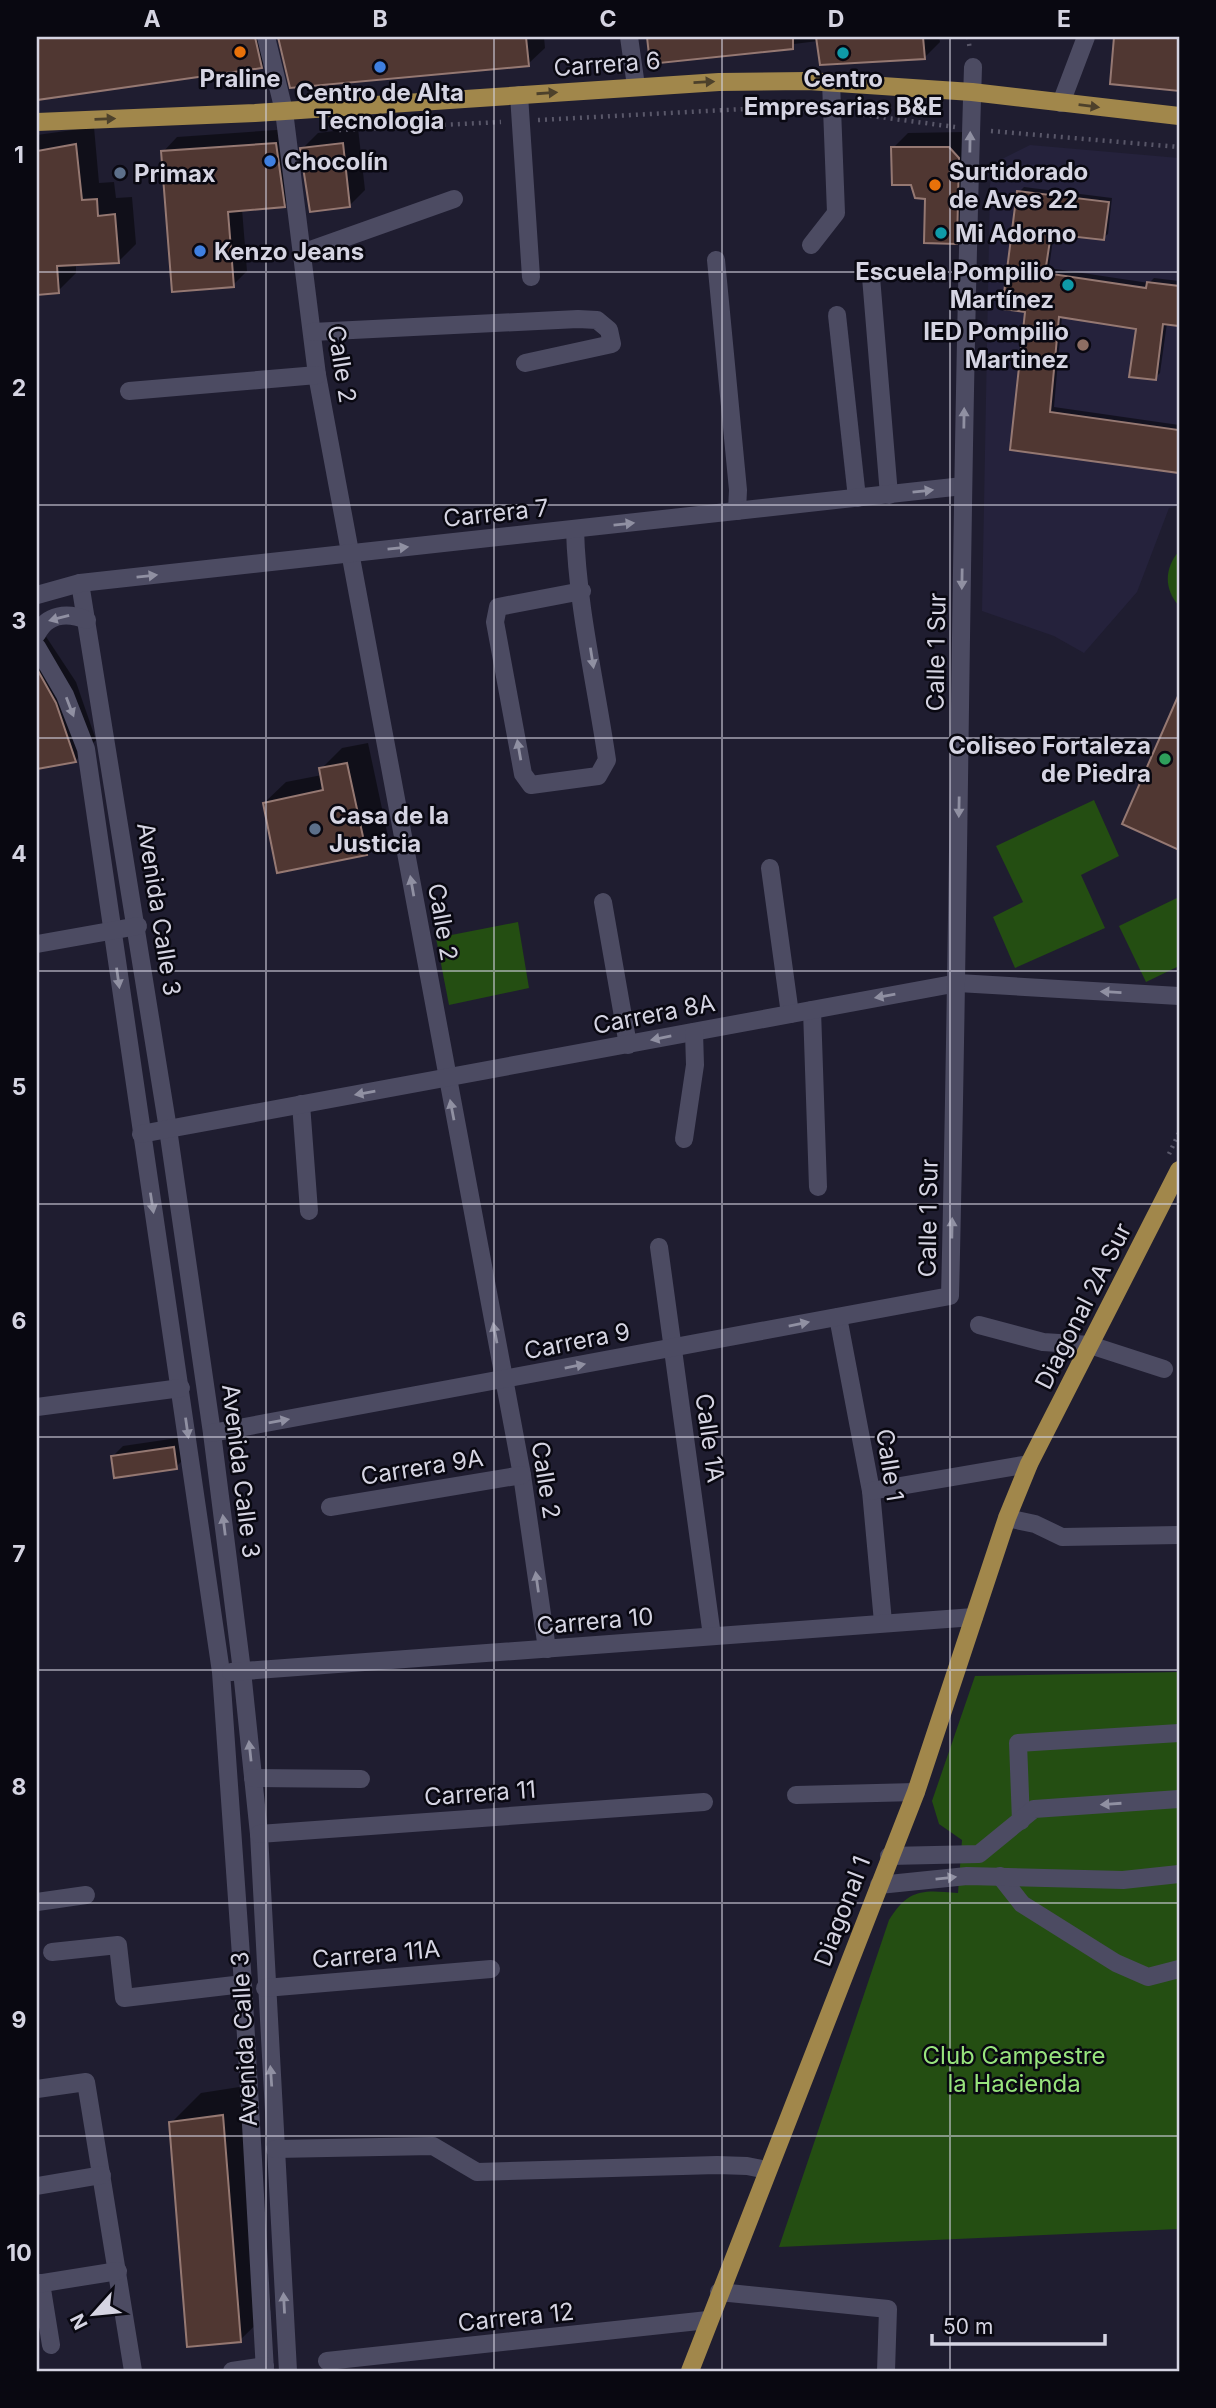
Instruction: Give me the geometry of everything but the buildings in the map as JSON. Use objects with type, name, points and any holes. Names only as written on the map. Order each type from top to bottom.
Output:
[{"type":"main road","name":"Carrera 6","points":[[37,122],[284,111],[719,82],[831,82],[972,92],[1179,116]]},
{"type":"main road","name":"Diagonal 2A Sur","points":[[1029,1464],[1179,1171]]},
{"type":"main road","name":"Diagonal 1","points":[[690,2371],[916,1792],[1007,1518],[1029,1464]]},
{"type":"street","name":"Calle 2","points":[[266,37],[284,111],[317,375],[353,553],[446,1078],[522,1475],[547,1649]]},
{"type":"street","points":[[629,37],[636,86]]},
{"type":"street","points":[[1061,103],[1086,37]]},
{"type":"street","name":"Calle 1 Sur","points":[[950,1296],[958,983],[963,486],[973,67]]},
{"type":"street","points":[[811,245],[836,213],[831,82]]},
{"type":"street","points":[[519,95],[531,276]]},
{"type":"street","points":[[302,253],[454,199]]},
{"type":"street","points":[[716,260],[738,491],[737,511]]},
{"type":"street","points":[[871,277],[889,495]]},
{"type":"street","points":[[836,315],[857,498]]},
{"type":"street","points":[[312,332],[578,319],[597,320],[609,330],[612,344],[525,363]]},
{"type":"street","points":[[129,391],[317,375]]},
{"type":"street","name":"Carrera 7","points":[[37,595],[80,583],[963,486]]},
{"type":"street","points":[[576,529],[582,591],[607,760],[598,776],[531,785],[523,774],[495,622],[498,607],[582,591]]},
{"type":"street","name":"Avenida Calle 3","points":[[80,583],[138,926],[212,1433],[242,1671],[259,1834],[265,1987],[288,2371]]},
{"type":"street","points":[[37,634],[48,620],[61,615],[74,615],[87,620]]},
{"type":"street","name":"Avenida Calle 3","points":[[37,647],[65,695],[86,749],[221,1672],[243,1984],[265,2369]]},
{"type":"street","points":[[770,868],[790,1014]]},
{"type":"street","points":[[603,902],[628,1045]]},
{"type":"street","points":[[37,944],[138,926]]},
{"type":"street","name":"Carrera 8A","points":[[141,1134],[958,983],[1179,996]]},
{"type":"street","points":[[812,1010],[818,1187]]},
{"type":"street","points":[[684,1139],[695,1065],[694,1032]]},
{"type":"street","points":[[301,1104],[309,1211]]},
{"type":"street","name":"Calle 1A","points":[[659,1247],[712,1636]]},
{"type":"street","name":"Carrera 9","points":[[212,1433],[950,1296]]},
{"type":"street","name":"Calle 1","points":[[838,1317],[871,1491],[883,1622]]},
{"type":"street","points":[[979,1325],[1043,1342],[1090,1345],[1164,1369]]},
{"type":"street","points":[[37,1407],[181,1388]]},
{"type":"street","points":[[871,1491],[1029,1464]]},
{"type":"street","name":"Carrera 9A","points":[[330,1507],[522,1475]]},
{"type":"street","points":[[1007,1518],[1035,1524],[1062,1537],[1179,1535]]},
{"type":"street","name":"Carrera 10","points":[[221,1672],[974,1617]]},
{"type":"street","points":[[1021,1821],[1018,1743],[1179,1733]]},
{"type":"street","points":[[253,1778],[362,1779]]},
{"type":"street","points":[[796,1795],[916,1792]]},
{"type":"street","points":[[889,1856],[979,1854],[1034,1809],[1179,1799]]},
{"type":"street","name":"Carrera 11","points":[[259,1834],[704,1802]]},
{"type":"street","points":[[977,1877],[979,1854]]},
{"type":"street","points":[[879,1885],[1000,1876],[1122,1880],[1179,1874]]},
{"type":"street","points":[[1000,1876],[1022,1904],[1116,1962],[1148,1977],[1179,1969]]},
{"type":"street","points":[[37,1902],[86,1895]]},
{"type":"street","points":[[52,1952],[118,1945],[124,1998],[243,1984]]},
{"type":"street","name":"Carrera 11A","points":[[265,1987],[491,1969]]},
{"type":"street","points":[[37,2090],[86,2082],[132,2367]]},
{"type":"street","points":[[275,2148],[433,2146],[477,2172],[718,2165],[767,2170]]},
{"type":"street","points":[[37,2186],[102,2175]]},
{"type":"street","points":[[46,2337],[39,2284],[118,2271]]},
{"type":"street","points":[[719,2292],[888,2309],[886,2371]]},
{"type":"street","name":"Carrera 12","points":[[327,2361],[708,2320]]},
{"type":"street","points":[[232,2371],[265,2369]]},
{"type":"path","points":[[971,129],[1179,147]]},
{"type":"shaded area","name":"IED Pompilio Martinez","points":[[1030,145],[1179,158],[1179,506],[1169,508],[1137,592],[1084,653],[1054,636],[982,611],[990,185],[994,163]]},
{"type":"green space","points":[[1179,551],[1179,606],[1168,586],[1168,572]]},
{"type":"green space","points":[[1094,800],[1119,856],[1081,875],[1105,928],[1015,968],[993,917],[1023,902],[996,846]]},
{"type":"green space","points":[[1179,897],[1179,966],[1146,982],[1119,926]]},
{"type":"green space","points":[[518,922],[529,988],[449,1005],[436,938]]},
{"type":"green space","name":"Club Campestre la Hacienda","points":[[1179,1672],[1179,2229],[779,2247],[889,1920],[903,1902],[918,1893],[958,1893],[962,1840],[939,1824],[932,1801],[975,1676]]},
{"type":"place","name":"Praline","points":[[240,52]]},
{"type":"place","name":"Centro Empresarias B&E","points":[[843,53]]},
{"type":"place","name":"Centro de Alta Tecnologia","points":[[380,67]]},
{"type":"place","name":"Chocolín","points":[[270,161]]},
{"type":"place","name":"Primax","points":[[120,173]]},
{"type":"place","name":"Surtidorado de Aves 22","points":[[935,185]]},
{"type":"place","name":"Mi Adorno","points":[[941,233]]},
{"type":"place","name":"Kenzo Jeans","points":[[200,251]]},
{"type":"place","name":"Escuela Pompilio Martínez","points":[[1068,285]]},
{"type":"place","name":"IED Pompilio Martinez","points":[[1083,345]]},
{"type":"place","name":"Coliseo Fortaleza de Piedra","points":[[1165,759]]},
{"type":"place","name":"Casa de la Justicia","points":[[315,829]]}]
